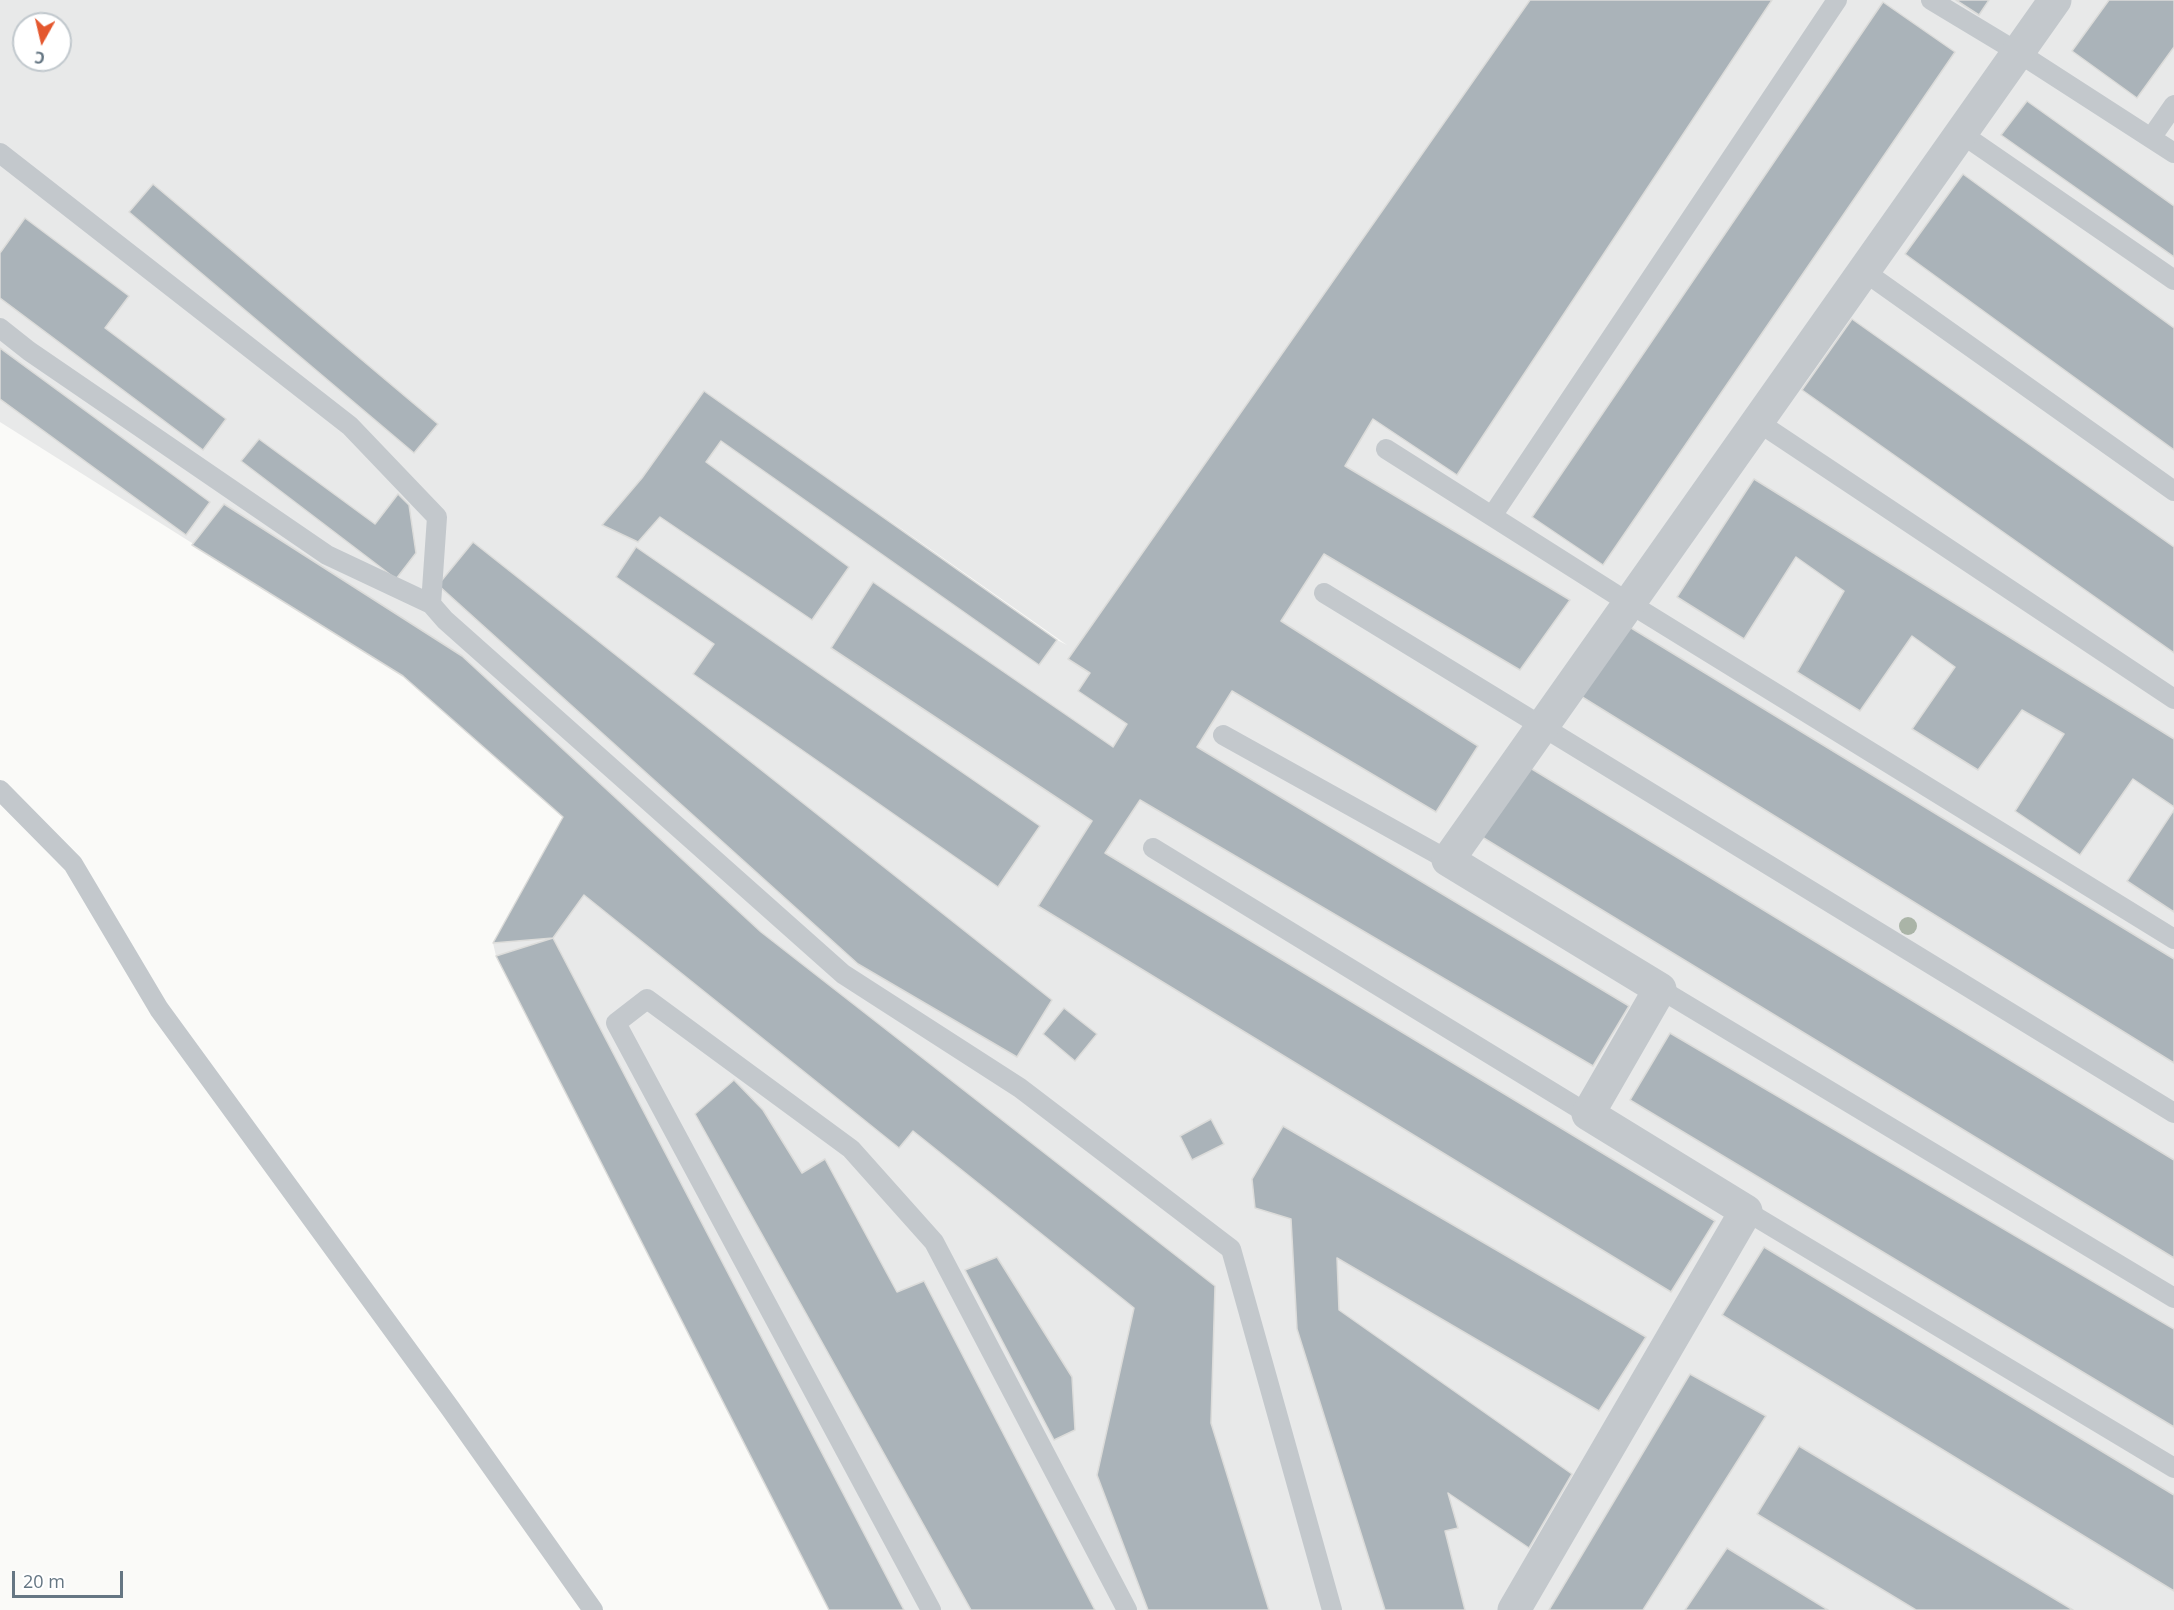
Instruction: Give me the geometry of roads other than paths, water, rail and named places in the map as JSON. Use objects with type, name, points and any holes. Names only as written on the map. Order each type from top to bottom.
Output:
[{"type":"street","points":[[1514,1610],[1746,1211],[1588,1114],[1659,989],[1448,860],[1962,135],[2055,0]]},
{"type":"lane","points":[[1492,516],[1837,0]]},
{"type":"lane","points":[[1930,0],[2019,53],[2174,153]]},
{"type":"lane","points":[[2151,138],[2174,105]]},
{"type":"lane","points":[[1962,135],[2174,280]]},
{"type":"lane","points":[[0,153],[350,426],[437,517],[431,603]]},
{"type":"lane","points":[[1865,272],[2174,491]]},
{"type":"lane","points":[[0,328],[28,351],[327,555],[431,603],[445,620],[843,974],[1020,1088],[1231,1249],[1332,1610]]},
{"type":"lane","points":[[1758,422],[2174,699]]},
{"type":"lane","points":[[1386,449],[1629,603],[2174,939]]},
{"type":"lane","points":[[1324,593],[2174,1113]]},
{"type":"lane","points":[[1223,735],[1448,860]]},
{"type":"lane","points":[[0,790],[72,864],[159,1009],[450,1408],[593,1610]]},
{"type":"lane","points":[[1153,848],[1588,1114]]},
{"type":"lane","points":[[1659,989],[2174,1298]]},
{"type":"lane","points":[[931,1610],[616,1023],[647,999],[851,1149],[934,1242],[1127,1610]]},
{"type":"lane","points":[[1746,1211],[2174,1468]]}]
